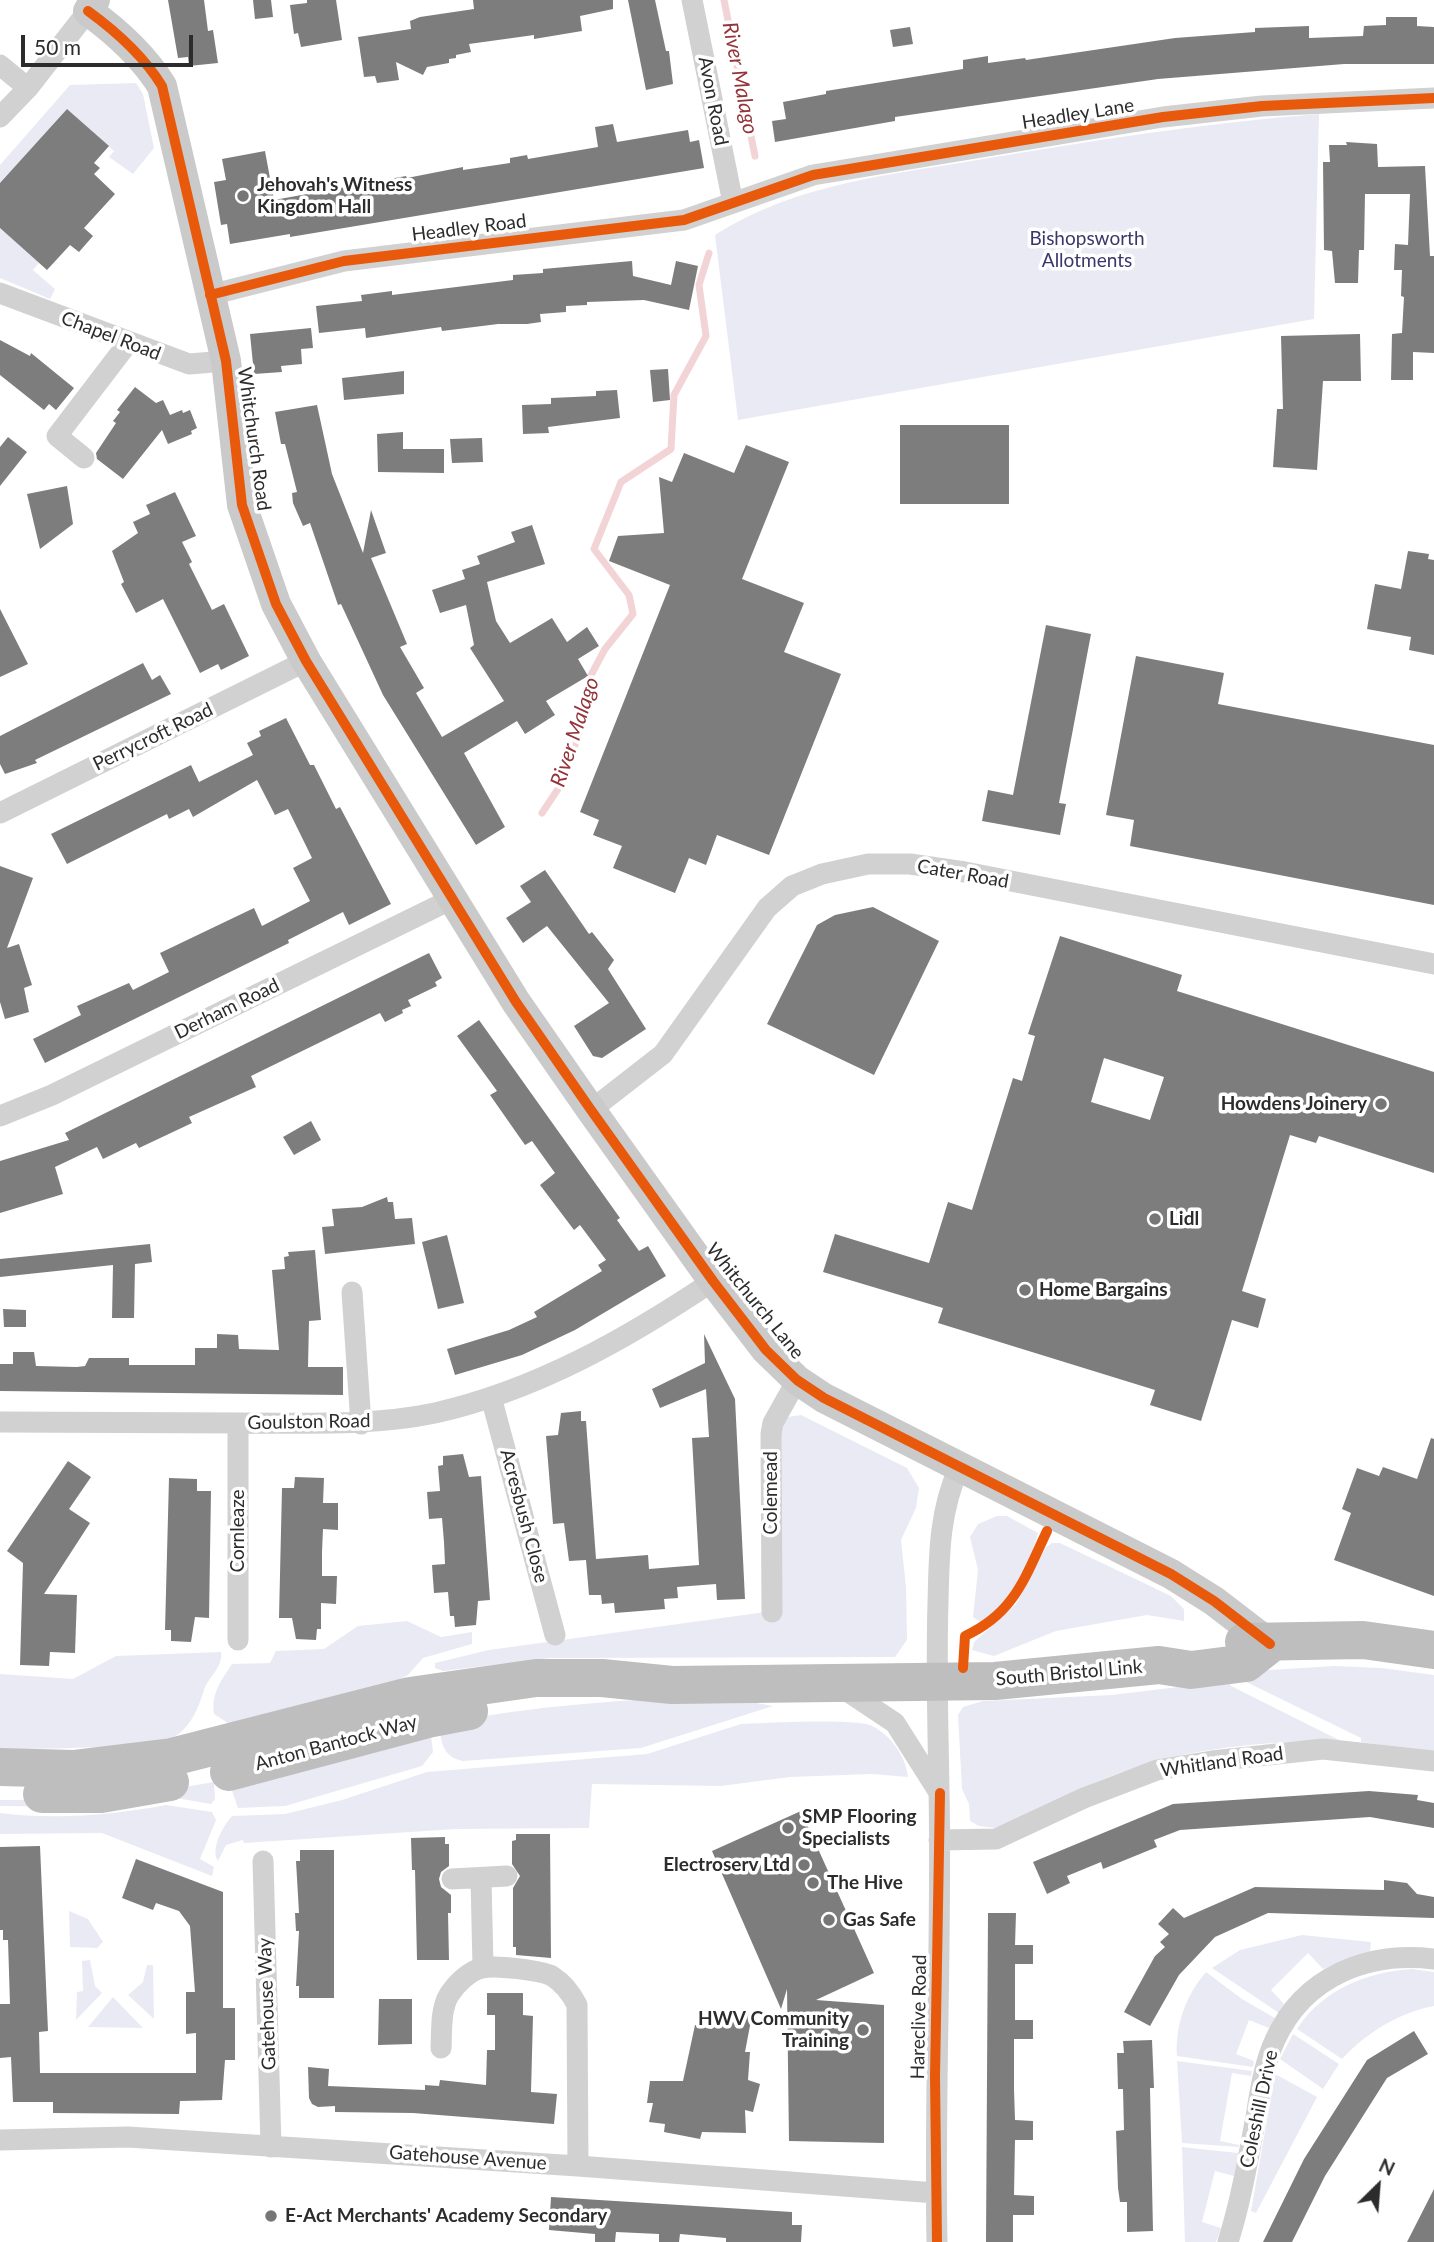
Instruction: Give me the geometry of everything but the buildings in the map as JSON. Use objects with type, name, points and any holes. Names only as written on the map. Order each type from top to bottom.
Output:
[{"type":"highway","points":[[1270,1644],[1363,1640],[1434,1650]]},
{"type":"highway","name":"South Bristol Link","points":[[936,1682],[995,1681],[1159,1665],[1189,1648],[1235,1642],[1270,1644]]},
{"type":"highway","name":"Anton Bantock Way","points":[[0,1768],[73,1769],[172,1757],[410,1696],[491,1682],[537,1678],[602,1678],[673,1685],[936,1682]]},
{"type":"highway","name":"Anton Bantock Way","points":[[0,1794],[101,1794],[208,1776],[432,1718],[532,1701],[673,1685]]},
{"type":"street","name":"Avon Road","points":[[692,0],[733,203]]},
{"type":"street","points":[[0,117],[27,88],[92,5]]},
{"type":"street","name":"Whitchurch Road","points":[[92,5],[149,64],[162,86],[226,361],[242,505],[276,604],[306,661],[452,899]]},
{"type":"street","points":[[0,65],[27,88]]},
{"type":"street","name":"Headley Lane","points":[[733,203],[813,176],[1163,117],[1262,106],[1434,98]]},
{"type":"street","name":"Headley Road","points":[[210,295],[344,261],[684,220],[733,203]]},
{"type":"street","name":"Chapel Road","points":[[0,293],[188,364],[226,361]]},
{"type":"street","points":[[83,458],[57,436],[128,343]]},
{"type":"street","name":"Perrycroft Road","points":[[0,813],[306,661]]},
{"type":"street","name":"Cater Road","points":[[591,1110],[663,1054],[767,908],[792,886],[822,874],[868,864],[911,864],[965,872],[1434,964]]},
{"type":"street","name":"Whitchurch Lane","points":[[452,899],[516,1002],[713,1281],[766,1350],[797,1380],[848,1412],[1171,1574],[1214,1601],[1270,1644]]},
{"type":"street","name":"Derham Road","points":[[0,1116],[52,1095],[452,899]]},
{"type":"street","name":"Goulston Road","points":[[0,1422],[361,1424],[435,1413],[491,1397],[579,1361],[632,1334],[713,1281]]},
{"type":"street","points":[[352,1292],[361,1424]]},
{"type":"street","name":"Colemead","points":[[772,1612],[771,1434],[773,1423],[797,1380]]},
{"type":"street","name":"Acresbush Close","points":[[491,1397],[555,1635]]},
{"type":"street","name":"Cornleaze","points":[[238,1423],[238,1640]]},
{"type":"street","name":"Hareclive Road","points":[[937,2242],[940,1793],[936,1682],[941,1532],[946,1504],[960,1468]]},
{"type":"street","points":[[837,1684],[895,1723],[940,1793]]},
{"type":"street","name":"Whitland Road","points":[[939,1840],[996,1839],[1084,1798],[1157,1770],[1212,1761],[1323,1749],[1434,1761]]},
{"type":"street","name":"Gatehouse Way","points":[[262,1861],[271,2147]]},
{"type":"street","points":[[452,1879],[507,1876]]},
{"type":"street","points":[[481,1879],[483,1968]]},
{"type":"street","name":"Coleshill Drive","points":[[1228,2242],[1240,2200],[1265,2067],[1275,2038],[1291,2014],[1313,1990],[1339,1972],[1381,1958],[1408,1956],[1434,1959]]},
{"type":"street","points":[[441,2048],[444,2004],[457,1984],[483,1968],[551,1976],[570,1991],[577,2005],[578,2165]]},
{"type":"street","name":"Gatehouse Avenue","points":[[0,2140],[128,2137],[578,2165],[936,2193]]},
{"type":"green space","points":[[136,83],[143,94],[154,148],[133,174],[109,157],[114,151],[67,109],[0,183],[0,165],[70,85]]},
{"type":"green space","name":"Bishopsworth Allotments","points":[[1319,114],[1314,319],[738,420],[715,235],[746,217],[811,192],[879,176],[1151,133]]},
{"type":"green space","points":[[0,228],[39,263],[33,270],[55,289],[50,299],[0,278]]},
{"type":"green space","points":[[801,1415],[907,1468],[919,1488],[916,1508],[901,1540],[906,1587],[907,1640],[895,1657],[550,1658],[443,1671],[435,1668],[435,1663],[489,1650],[780,1610],[781,1418]]},
{"type":"green space","points":[[997,1516],[1007,1516],[1038,1533],[1018,1584],[1002,1605],[980,1622],[973,1617],[978,1570],[970,1537],[978,1524]]},
{"type":"green space","points":[[1052,1543],[1060,1543],[1171,1596],[1184,1609],[1184,1621],[1147,1615],[1056,1631],[994,1656],[972,1650],[974,1642],[1016,1604],[1046,1547]]},
{"type":"green space","points":[[407,1621],[441,1637],[472,1632],[472,1644],[423,1658],[408,1675],[397,1680],[231,1725],[214,1714],[215,1693],[232,1664],[270,1663],[276,1651],[324,1649],[358,1626]]},
{"type":"green space","points":[[221,1652],[220,1663],[206,1685],[194,1715],[177,1735],[164,1740],[120,1746],[0,1749],[0,1674],[73,1679],[116,1656]]},
{"type":"green space","points":[[1334,1666],[1382,1668],[1434,1675],[1434,1753],[1361,1742],[1361,1738],[1238,1678],[1237,1672]]},
{"type":"green space","points":[[1228,1681],[1231,1686],[1343,1742],[1255,1744],[1196,1752],[1111,1776],[994,1828],[979,1826],[970,1821],[969,1804],[962,1789],[958,1715],[963,1707],[983,1701],[1112,1695]]},
{"type":"green space","points":[[723,1697],[773,1706],[641,1748],[463,1761],[447,1752],[438,1724],[580,1704]]},
{"type":"green space","points":[[830,1722],[872,1726],[896,1747],[908,1777],[872,1774],[790,1777],[721,1786],[592,1784],[589,1828],[456,1829],[244,1843],[243,1840],[226,1845],[218,1861],[216,1856],[219,1838],[232,1816],[285,1814],[342,1800],[427,1772],[647,1754],[741,1724]]},
{"type":"green space","points":[[430,1726],[433,1752],[422,1766],[285,1806],[238,1808],[228,1779]]},
{"type":"green space","points":[[214,1782],[215,1799],[211,1804],[176,1798],[87,1807],[0,1806],[0,1800],[107,1796]]},
{"type":"green space","points":[[166,1805],[212,1812],[216,1820],[200,1859],[214,1867],[212,1876],[102,1833],[0,1834],[0,1813],[84,1815]]},
{"type":"green space","points":[[69,1911],[88,1919],[103,1942],[97,1948],[70,1947]]},
{"type":"green space","points":[[1302,1935],[1371,1942],[1370,1952],[1323,1969],[1308,1953],[1271,1990],[1284,2004],[1279,2013],[1212,1968],[1240,1950]]},
{"type":"green space","points":[[90,1960],[95,1986],[102,1993],[76,2020],[77,1992],[83,1991],[82,1961]]},
{"type":"green space","points":[[147,1965],[153,1965],[154,2019],[128,1995],[143,1982]]},
{"type":"green space","points":[[1412,1969],[1434,1972],[1434,2006],[1409,2013],[1384,2025],[1342,2059],[1297,2029],[1320,2003],[1347,1985],[1379,1974]]},
{"type":"green space","points":[[1206,1972],[1242,1999],[1275,2018],[1269,2028],[1249,2020],[1236,2054],[1254,2061],[1253,2067],[1177,2056],[1183,2011]]},
{"type":"green space","points":[[113,1997],[143,2028],[88,2027]]},
{"type":"green space","points":[[1293,2034],[1339,2064],[1323,2089],[1280,2059]]},
{"type":"green space","points":[[1177,2061],[1252,2071],[1251,2076],[1232,2073],[1220,2141],[1239,2147],[1182,2143]]},
{"type":"green space","points":[[1275,2074],[1317,2097],[1256,2213],[1251,2211]]},
{"type":"green space","points":[[1182,2147],[1238,2153],[1234,2176],[1215,2171],[1202,2222],[1221,2228],[1216,2242],[1185,2242]]},
{"type":"waterway","name":"River Malago","points":[[724,0],[755,156]]},
{"type":"waterway","name":"River Malago","points":[[542,813],[558,789],[575,745],[590,677],[605,649],[633,614],[629,595],[594,549],[621,482],[671,449],[674,395],[706,336],[699,285],[709,253]]},
{"type":"cycle path","points":[[88,11],[129,45],[162,86],[226,361],[242,505],[276,604],[306,661],[516,1002],[713,1281],[766,1350],[797,1380],[824,1398],[1171,1574],[1214,1601],[1270,1644]]},
{"type":"cycle path","points":[[210,295],[344,261],[684,220],[813,175],[1163,117],[1262,106],[1434,98]]},
{"type":"cycle path","points":[[963,1668],[965,1636],[982,1627],[1007,1605],[1025,1578],[1047,1531]]},
{"type":"cycle path","points":[[937,2242],[935,2076],[940,1793]]},
{"type":"place","name":"Jehovah's Witness Kingdom Hall","points":[[243,196]]},
{"type":"place","name":"Howdens Joinery","points":[[1381,1104]]},
{"type":"place","name":"Lidl","points":[[1155,1219]]},
{"type":"place","name":"Home Bargains","points":[[1025,1290]]},
{"type":"place","name":"SMP Flooring Specialists","points":[[788,1828]]},
{"type":"place","name":"Electroserv Ltd","points":[[804,1865]]},
{"type":"place","name":"The Hive","points":[[813,1883]]},
{"type":"place","name":"Gas Safe","points":[[829,1920]]},
{"type":"place","name":"HWV Community Training","points":[[863,2030]]},
{"type":"place","name":"E-Act Merchants' Academy Secondary","points":[[271,2216]]}]
